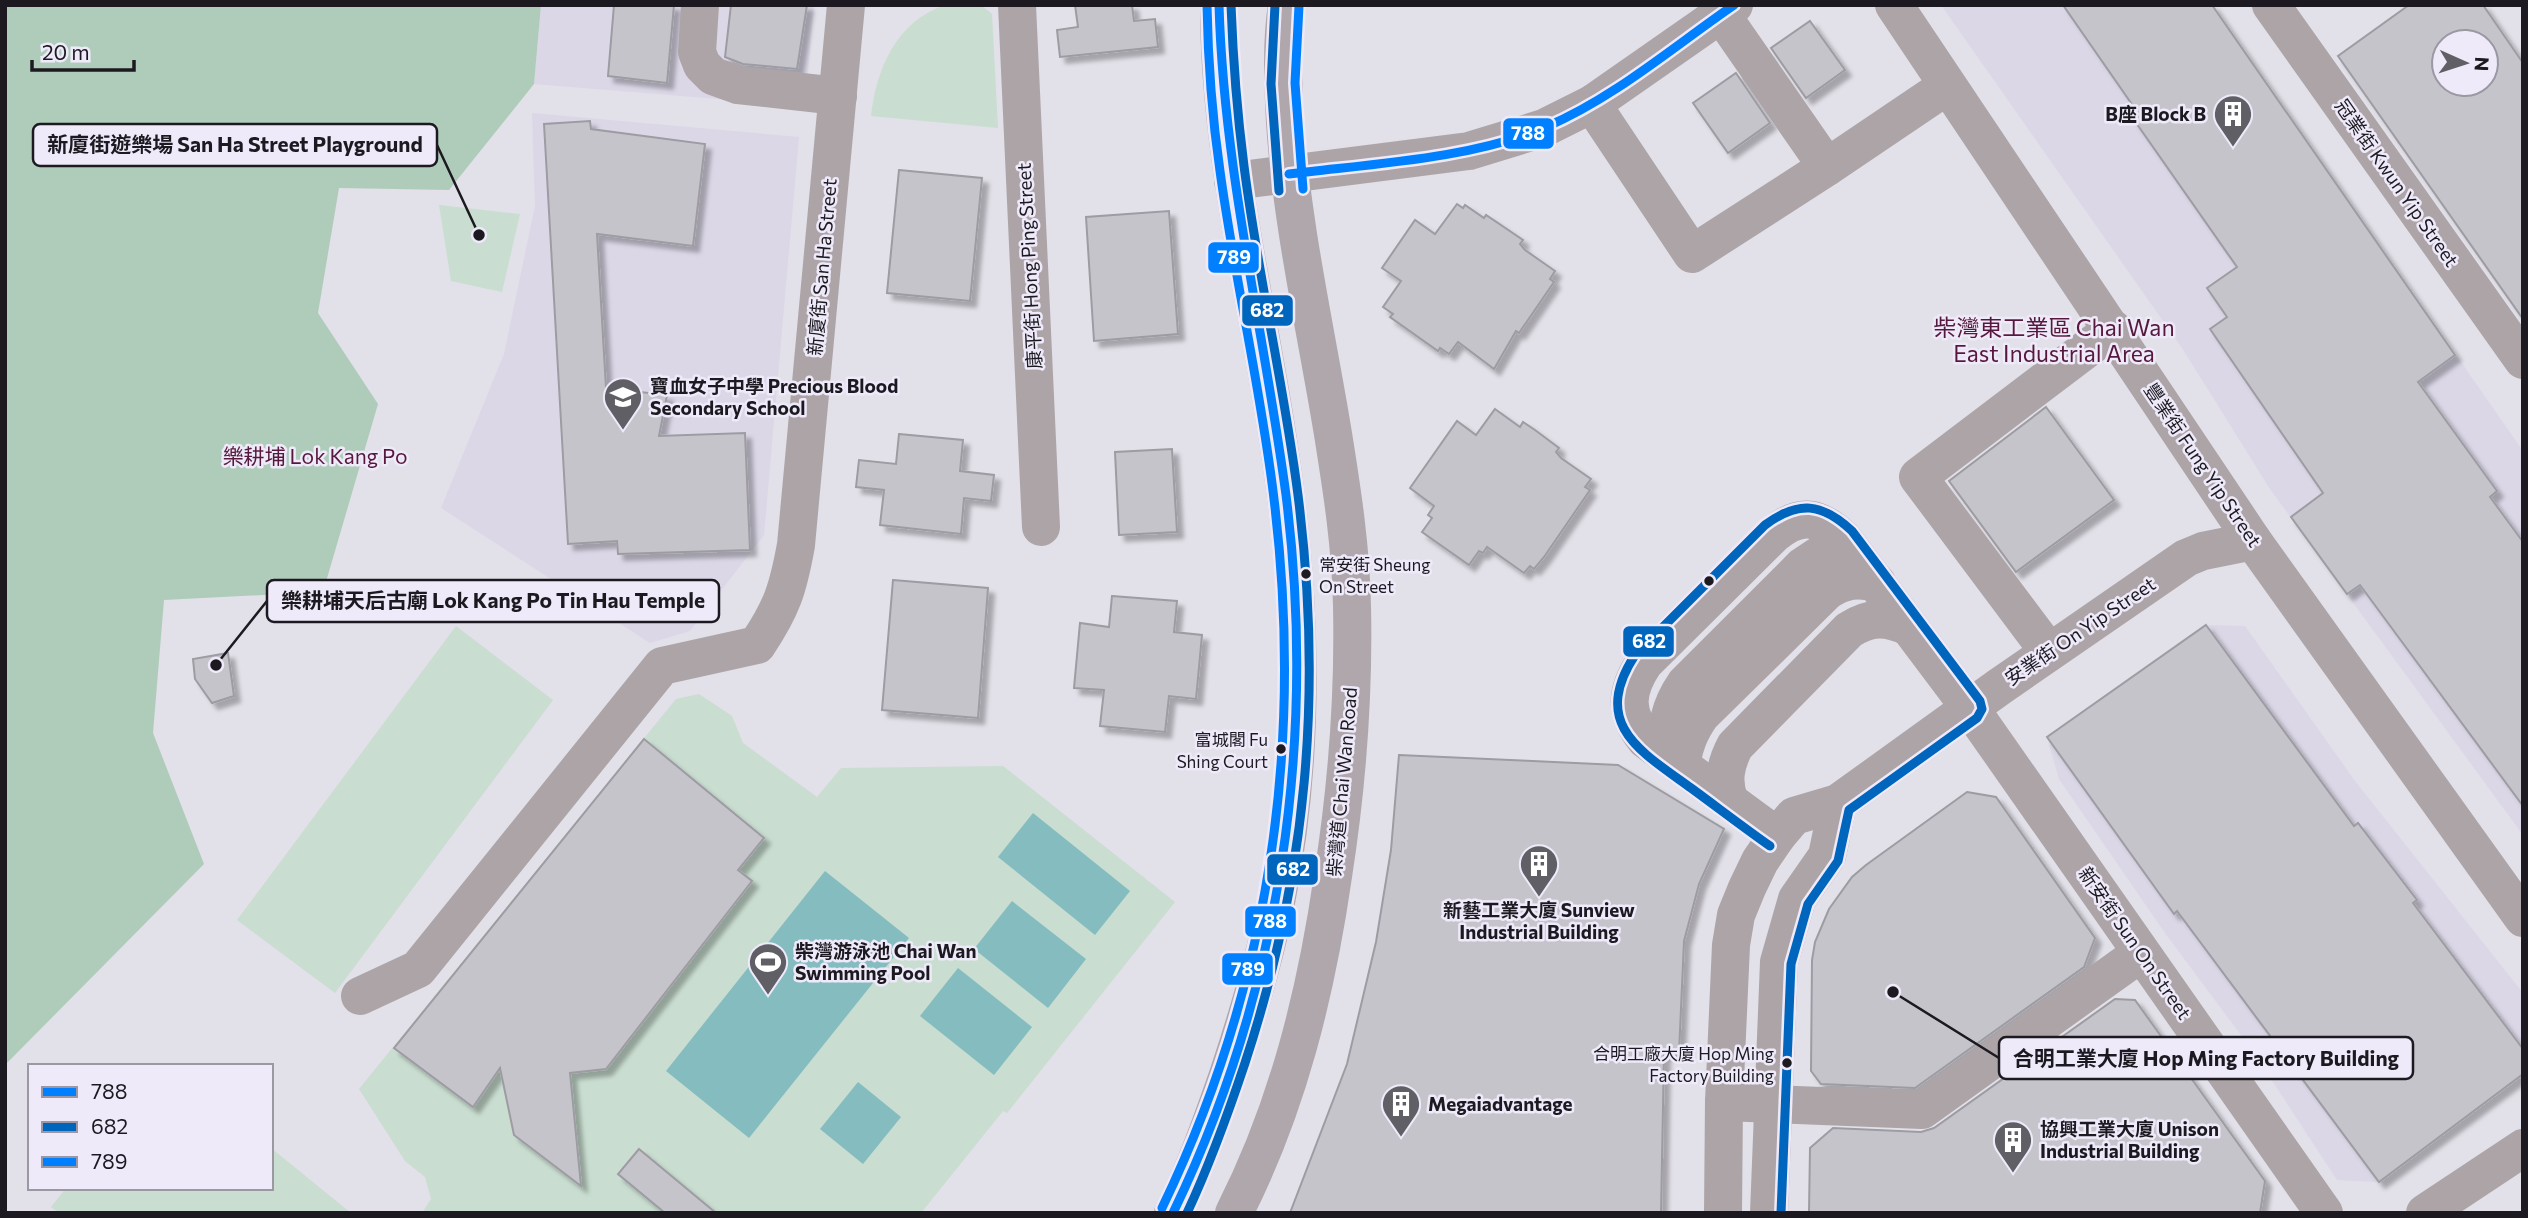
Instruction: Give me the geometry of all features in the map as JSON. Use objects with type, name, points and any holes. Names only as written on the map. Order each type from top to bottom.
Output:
[{"type":"main road","points":[[1173,1213],[1217,1105],[1265,954],[1277,899],[1289,819],[1296,738],[1298,660],[1290,526],[1278,439],[1233,181],[1219,57],[1219,5]]},
{"type":"main road","name":"柴灣道 Chai Wan Road","points":[[1239,1208],[1290,1079],[1310,1007],[1326,929],[1343,814],[1350,737],[1352,603],[1348,547],[1336,453],[1289,174],[1283,83],[1287,5]]},
{"type":"street","points":[[700,5],[697,52],[702,65],[713,76],[738,85],[838,96]]},
{"type":"street","name":"新廈街 San Ha Street","points":[[360,996],[418,969],[662,666],[757,645],[778,615],[789,584],[796,545],[846,5]]},
{"type":"street","name":"康平街 Hong Ping Street","points":[[1017,5],[1041,527]]},
{"type":"street","name":"豐業街 Fung Yip Street","points":[[1894,5],[2253,541],[2523,918]]},
{"type":"street","name":"冠業街 Kwun Yip Street","points":[[2271,5],[2523,360]]},
{"type":"street","points":[[1233,181],[1469,151],[1544,128],[1592,104],[1727,10],[1827,167]]},
{"type":"street","points":[[1592,104],[1692,254],[1947,86]]},
{"type":"street","points":[[2049,652],[1918,477],[2113,329]]},
{"type":"street","name":"安業街 On Yip Street","points":[[2186,558],[2206,526],[2220,491]]},
{"type":"street","name":"安業街 On Yip Street","points":[[1723,1213],[1728,977],[1737,915],[1760,861],[1777,836],[1794,816],[1838,803],[2186,558],[2203,551],[2253,541]]},
{"type":"street","name":"新安街 Sun On Street","points":[[1674,761],[1668,716],[1674,700],[1685,684],[1803,566],[1818,556],[1851,550],[1970,708],[2324,1213]]},
{"type":"street","points":[[1777,836],[1674,761],[1701,715],[1827,591],[1838,583],[1851,580],[1877,583]]},
{"type":"street","points":[[1730,802],[1724,788],[1725,774],[1735,746],[1849,630],[1862,622],[1877,618],[1891,619],[1909,627]]},
{"type":"street","points":[[1769,1213],[1779,962],[1797,899],[1827,856],[1838,803]]},
{"type":"street","points":[[1724,1102],[1922,1110],[2141,953]]},
{"type":"street","points":[[2425,1213],[2523,1148]]},
{"type":"shaded area","points":[[541,5],[814,5],[805,106],[534,84]]},
{"type":"shaded area","points":[[1941,5],[2212,5],[2523,451],[2523,835],[2270,489],[2182,348]]},
{"type":"shaded area","name":"寶血女子中學 Precious Blood Secondary School","points":[[532,113],[799,137],[764,535],[690,631],[650,643],[441,508],[504,354],[535,206]]},
{"type":"shaded area","points":[[2206,625],[2245,626],[2355,781],[2523,993],[2523,1073],[2379,1182],[2337,1180],[2252,1050],[2165,933],[2059,779],[2047,737]]},
{"type":"green space","points":[[5,5],[541,5],[534,84],[449,190],[339,188],[318,313],[378,404],[323,592],[164,600],[153,733],[204,864],[5,1065]]},
{"type":"green space","points":[[946,5],[981,5],[992,14],[998,128],[871,116],[878,81],[892,48],[914,22]]},
{"type":"green space","points":[[439,205],[520,214],[502,292],[451,281]]},
{"type":"green space","points":[[456,626],[553,700],[335,993],[237,920]]},
{"type":"green space","name":"柴灣游泳池 Chai Wan Swimming Pool","points":[[699,694],[732,716],[743,743],[817,797],[841,768],[1003,766],[1175,902],[1007,1113],[1003,1111],[921,1213],[422,1213],[431,1199],[425,1177],[405,1161],[359,1089],[676,699]]},
{"type":"green space","points":[[273,1150],[351,1213],[59,1213],[51,1207],[64,1190],[273,1190]]},
{"type":"water","points":[[1033,813],[1130,891],[1095,935],[998,857]]},
{"type":"water","points":[[825,871],[909,938],[749,1138],[666,1071]]},
{"type":"water","points":[[1012,901],[1086,959],[1048,1008],[974,949]]},
{"type":"water","points":[[958,968],[1032,1027],[994,1075],[920,1016]]},
{"type":"water","points":[[858,1082],[901,1117],[863,1164],[820,1129]]},
{"type":"building","points":[[614,5],[674,5],[667,83],[608,76]]},
{"type":"building","points":[[731,5],[807,5],[797,69],[743,64],[725,57]]},
{"type":"building","points":[[1075,5],[1132,5],[1134,21],[1155,19],[1158,47],[1060,57],[1057,30],[1078,27]]},
{"type":"building","points":[[2063,5],[2212,5],[2455,355],[2418,382],[2497,491],[2490,497],[2523,542],[2523,806],[2360,585],[2347,594],[2291,517],[2323,493],[2210,329],[2227,317],[2207,288],[2237,267],[2125,107],[2131,103]]},
{"type":"building","points":[[2409,5],[2483,5],[2499,28],[2430,28],[2430,98],[2500,98],[2500,30],[2523,63],[2523,319],[2338,56]]},
{"type":"building","points":[[1810,21],[1845,70],[1806,98],[1771,48]]},
{"type":"building","points":[[1736,73],[1770,123],[1728,153],[1693,103]]},
{"type":"building","points":[[590,121],[591,129],[705,144],[693,246],[597,234],[606,388],[667,395],[659,436],[745,433],[750,550],[618,554],[617,541],[568,544],[544,124]]},
{"type":"building","points":[[899,170],[982,178],[970,301],[887,293]]},
{"type":"building","points":[[1457,204],[1463,208],[1465,205],[1484,218],[1486,215],[1523,240],[1520,244],[1525,250],[1555,271],[1550,279],[1554,282],[1519,333],[1516,331],[1494,369],[1458,342],[1449,354],[1440,348],[1438,351],[1390,317],[1393,314],[1383,307],[1401,281],[1382,268],[1415,220],[1435,234]]},
{"type":"building","points":[[1169,211],[1178,334],[1094,341],[1086,217]]},
{"type":"building","points":[[2046,407],[2114,500],[2016,572],[1949,481]]},
{"type":"building","points":[[1495,409],[1520,427],[1523,422],[1535,430],[1559,448],[1556,452],[1561,458],[1591,479],[1585,487],[1590,490],[1544,557],[1534,569],[1530,566],[1524,573],[1487,547],[1483,553],[1479,551],[1469,565],[1422,532],[1432,518],[1428,515],[1434,506],[1410,488],[1457,421],[1476,435]]},
{"type":"building","points":[[899,434],[963,440],[960,471],[994,475],[991,501],[964,498],[961,534],[880,525],[884,490],[856,487],[859,460],[896,464]]},
{"type":"building","points":[[1172,449],[1177,532],[1119,535],[1115,452]]},
{"type":"building","points":[[893,580],[988,588],[978,718],[882,710]]},
{"type":"building","points":[[1112,596],[1177,601],[1174,632],[1202,635],[1196,699],[1169,696],[1165,732],[1100,726],[1104,690],[1074,688],[1080,623],[1109,627]]},
{"type":"building","points":[[2206,625],[2354,826],[2358,823],[2417,900],[2413,903],[2523,1049],[2523,1074],[2379,1182],[2177,911],[2174,914],[2047,737]]},
{"type":"building","points":[[228,653],[234,696],[212,703],[195,679],[193,659]]},
{"type":"building","points":[[644,739],[764,838],[738,870],[752,881],[606,1069],[570,1073],[581,1186],[514,1135],[500,1068],[473,1107],[394,1048]]},
{"type":"building","name":"新藝工業大廈 Sunview Industrial Building","points":[[1399,755],[1618,765],[1724,829],[1699,884],[1684,941],[1679,1053],[1664,1053],[1661,1213],[1290,1213],[1347,1064],[1376,942],[1391,850]]},
{"type":"building","points":[[1967,792],[1996,797],[2095,938],[2084,967],[1915,1088],[1821,1084],[1811,1071],[1812,960],[1815,942],[1829,909],[1852,877],[1866,865]]},
{"type":"building","points":[[2115,999],[2135,1000],[2265,1181],[2260,1213],[1809,1213],[1810,1148],[1833,1128],[1921,1132],[1934,1128]]},
{"type":"building","points":[[639,1149],[716,1213],[665,1213],[618,1174]]},
{"type":"transit line","name":"789","points":[[1162,1208],[1199,1123],[1229,1037],[1253,950],[1270,862],[1280,772],[1284,682],[1282,591],[1274,499],[1217,150],[1207,5]]},
{"type":"transit line","name":"788","points":[[1173,1213],[1210,1128],[1241,1041],[1264,952],[1282,862],[1292,771],[1297,679],[1294,587],[1286,495],[1228,130],[1219,5]]},
{"type":"transit line","name":"682","points":[[1187,1213],[1225,1120],[1266,992],[1296,852],[1309,712],[1309,641],[1298,495],[1244,166],[1231,5]]},
{"type":"transit line","name":"682","points":[[1275,5],[1271,84],[1279,191]]},
{"type":"transit line","name":"788","points":[[1289,174],[1453,153],[1517,138],[1546,127],[1619,87],[1734,5]]},
{"type":"transit line","name":"789","points":[[1299,6],[1295,83],[1303,189]]},
{"type":"transit line","name":"682","points":[[1770,846],[1639,748],[1627,734],[1619,718],[1618,700],[1622,679],[1635,655],[1765,525],[1789,511],[1810,508],[1831,515],[1852,531],[1980,701],[1982,709],[1977,718],[1849,810],[1838,861],[1808,904],[1791,964],[1781,1213]]},
{"type":"place","name":"B座 Block B","points":[[2233,148]]},
{"type":"place","name":"新廈街遊樂場 San Ha Street Playground","points":[[479,235]]},
{"type":"place","name":"寶血女子中學 Precious Blood Secondary School","points":[[623,431]]},
{"type":"place","name":"常安街 Sheung On Street","points":[[1306,574]]},
{"type":"place","name":"樂耕埔天后古廟 Lok Kang Po Tin Hau Temple","points":[[216,665]]},
{"type":"place","name":"富城閣 Fu Shing Court","points":[[1281,749]]},
{"type":"place","name":"新藝工業大廈 Sunview Industrial Building","points":[[1539,898]]},
{"type":"place","name":"合明工業大廈 Hop Ming Factory Building","points":[[1893,992]]},
{"type":"place","name":"柴灣游泳池 Chai Wan Swimming Pool","points":[[768,996]]},
{"type":"place","name":"合明工廠大廈 Hop Ming Factory Building","points":[[1787,1063]]},
{"type":"place","name":"Megaiadvantage","points":[[1401,1138]]},
{"type":"place","name":"協興工業大廈 Unison Industrial Building","points":[[2013,1174]]},
{"type":"district","name":"柴灣東工業區 Chai Wan East Industrial Area","points":[[2054,341]]},
{"type":"district","name":"樂耕埔 Lok Kang Po","points":[[315,457]]}]
